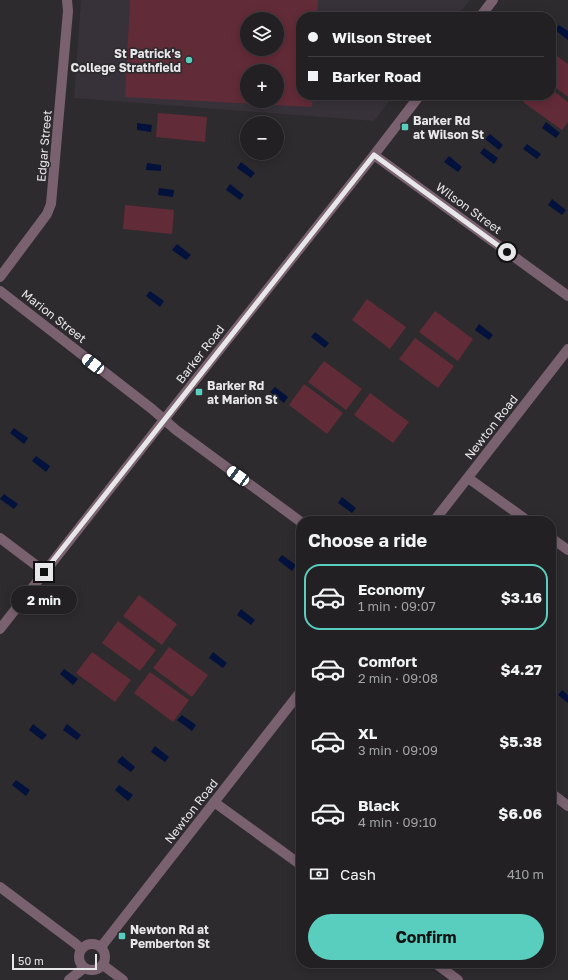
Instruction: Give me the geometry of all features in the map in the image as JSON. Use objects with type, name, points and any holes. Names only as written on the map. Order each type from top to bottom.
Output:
[{"type":"street","name":"Edgar Street","points":[[0,278],[47,214],[51,204],[67,27],[67,0]]},
{"type":"street","points":[[484,12],[493,0]]},
{"type":"street","name":"Barker Road","points":[[0,629],[416,100]]},
{"type":"street","name":"Wilson Street","points":[[374,155],[568,296]]},
{"type":"street","name":"Marion Street","points":[[0,291],[176,430],[296,518]]},
{"type":"street","name":"Newton Road","points":[[438,516],[568,349]]},
{"type":"street","points":[[468,478],[521,516]]},
{"type":"street","points":[[0,538],[44,572]]},
{"type":"street","points":[[556,542],[568,550]]},
{"type":"street","name":"Newton Road","points":[[101,947],[296,697]]},
{"type":"street","points":[[556,797],[568,806]]},
{"type":"street","points":[[214,802],[296,861]]},
{"type":"street","points":[[0,887],[81,949]]},
{"type":"street","points":[[88,944],[101,947],[105,957],[103,965],[92,971],[84,968],[78,957],[81,949],[88,944]]},
{"type":"street","points":[[103,965],[124,980]]},
{"type":"street","points":[[69,980],[84,968]]},
{"type":"street","points":[[442,968],[458,980]]},
{"type":"shaded area","name":"St Patrick's College Strathfield","points":[[81,0],[470,0],[460,12],[296,12],[296,100],[390,100],[374,121],[74,98]]},
{"type":"shaded area","points":[[130,0],[318,0],[317,12],[296,12],[296,100],[313,100],[312,107],[284,106],[284,64],[240,64],[240,103],[125,97]]},
{"type":"shaded area","points":[[557,56],[568,64],[568,97],[556,88]]},
{"type":"shaded area","points":[[556,93],[568,102],[568,122],[562,130],[523,102],[524,100],[556,100]]},
{"type":"shaded area","points":[[158,113],[207,117],[205,142],[156,137]]},
{"type":"shaded area","points":[[125,205],[174,210],[172,234],[123,229]]},
{"type":"shaded area","points":[[367,299],[406,327],[390,349],[352,320]]},
{"type":"shaded area","points":[[435,311],[473,339],[458,361],[419,332]]},
{"type":"shaded area","points":[[415,338],[454,366],[438,388],[399,359]]},
{"type":"shaded area","points":[[324,361],[362,389],[346,410],[308,382]]},
{"type":"shaded area","points":[[304,384],[343,413],[327,434],[289,405]]},
{"type":"shaded area","points":[[370,393],[409,422],[393,443],[354,415]]},
{"type":"shaded area","points":[[139,595],[177,624],[162,645],[123,616]]},
{"type":"shaded area","points":[[118,621],[156,650],[140,671],[102,643]]},
{"type":"shaded area","points":[[169,647],[208,675],[192,697],[153,668]]},
{"type":"shaded area","points":[[92,652],[131,680],[115,702],[76,673]]},
{"type":"shaded area","points":[[150,672],[189,700],[173,722],[134,693]]},
{"type":"water","points":[[559,25],[568,31],[568,40],[556,31]]},
{"type":"water","points":[[546,122],[560,133],[556,138],[542,128]]},
{"type":"water","points":[[137,123],[152,125],[151,132],[137,130]]},
{"type":"water","points":[[490,134],[503,145],[499,150],[485,139]]},
{"type":"water","points":[[527,144],[541,154],[537,159],[523,149]]},
{"type":"water","points":[[484,148],[498,158],[494,164],[480,153]]},
{"type":"water","points":[[449,156],[462,167],[458,172],[444,162]]},
{"type":"water","points":[[241,162],[255,173],[251,178],[237,168]]},
{"type":"water","points":[[147,163],[161,165],[161,171],[146,170]]},
{"type":"water","points":[[230,184],[244,195],[240,200],[226,190]]},
{"type":"water","points":[[159,188],[174,190],[173,197],[158,195]]},
{"type":"water","points":[[552,199],[566,210],[562,215],[548,205]]},
{"type":"water","points":[[177,244],[191,255],[186,260],[172,250]]},
{"type":"water","points":[[150,291],[164,301],[160,307],[146,296]]},
{"type":"water","points":[[479,324],[493,335],[489,340],[475,330]]},
{"type":"water","points":[[315,332],[329,343],[325,348],[311,337]]},
{"type":"water","points":[[275,387],[288,397],[284,403],[270,392]]},
{"type":"water","points":[[14,428],[28,438],[24,444],[10,433]]},
{"type":"water","points":[[36,456],[50,466],[46,472],[32,461]]},
{"type":"water","points":[[4,494],[18,504],[14,509],[0,499]]},
{"type":"water","points":[[342,497],[356,508],[352,513],[338,503]]},
{"type":"water","points":[[282,555],[296,565],[292,571],[278,560]]},
{"type":"water","points":[[241,609],[255,620],[251,625],[237,615]]},
{"type":"water","points":[[213,652],[227,663],[223,668],[209,658]]},
{"type":"water","points":[[64,669],[78,679],[73,685],[60,674]]},
{"type":"water","points":[[562,690],[568,695],[568,703],[558,695]]},
{"type":"water","points":[[182,715],[196,725],[192,731],[177,720]]},
{"type":"water","points":[[33,724],[47,735],[42,740],[29,730]]},
{"type":"water","points":[[67,724],[81,735],[77,740],[63,730]]},
{"type":"water","points":[[155,746],[169,757],[165,762],[151,752]]},
{"type":"water","points":[[122,756],[135,767],[131,772],[117,762]]},
{"type":"water","points":[[16,780],[30,790],[26,796],[12,785]]},
{"type":"water","points":[[119,785],[133,795],[128,801],[115,790]]},
{"type":"place","name":"St Patrick's College Strathfield","points":[[189,60]]},
{"type":"place","name":"Barker Rd at Wilson St","points":[[405,127]]},
{"type":"place","name":"Barker Rd at Marion St","points":[[199,392]]},
{"type":"place","name":"Newton Rd at Pemberton St","points":[[122,936]]},
{"type":"route","points":[[44,572],[374,155],[507,252]]}]
